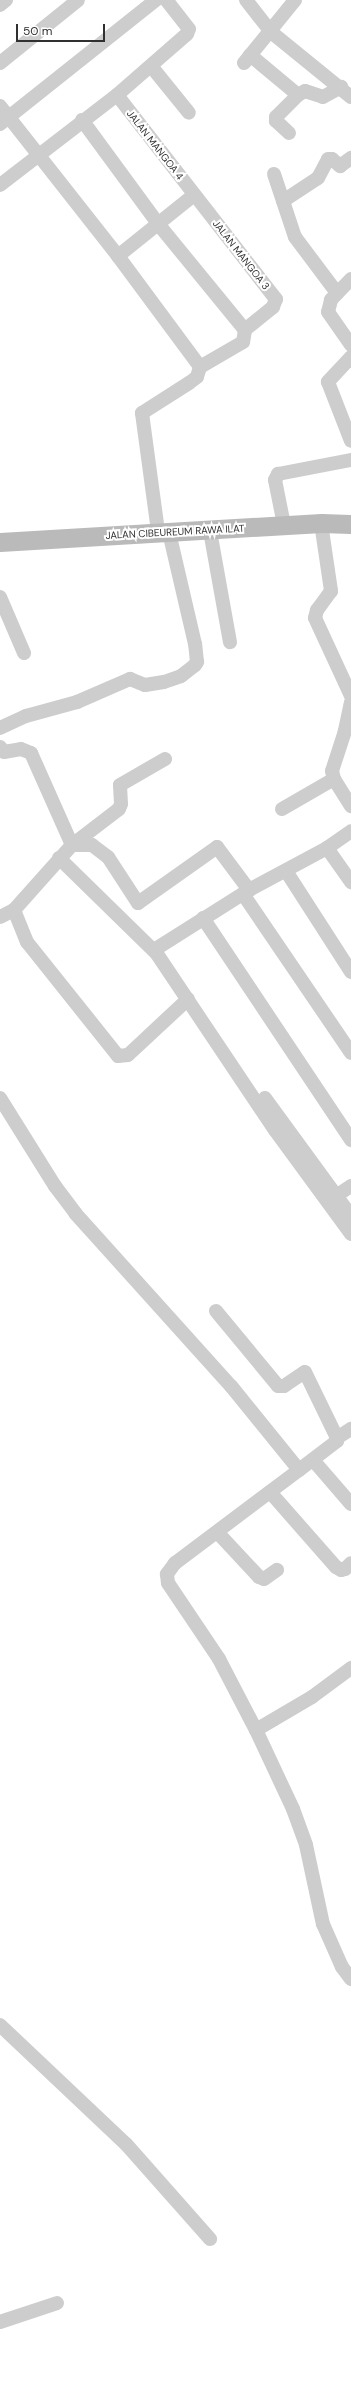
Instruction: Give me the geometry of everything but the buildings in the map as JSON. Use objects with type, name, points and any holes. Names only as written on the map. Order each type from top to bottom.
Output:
[{"type":"street","points":[[0,5],[6,0]]},
{"type":"street","points":[[0,63],[78,0]]},
{"type":"street","points":[[4,120],[156,0]]},
{"type":"street","points":[[0,186],[151,66],[189,30],[166,0]]},
{"type":"street","points":[[246,0],[271,32],[346,92]]},
{"type":"street","points":[[295,0],[271,32],[247,59],[298,95]]},
{"type":"street","points":[[151,66],[189,113]]},
{"type":"street","points":[[289,133],[276,121],[276,117],[298,95],[305,91],[323,97],[346,92]]},
{"type":"street","name":"JALAN MANGOA 4","points":[[117,94],[194,195]]},
{"type":"street","points":[[0,106],[4,120],[38,155],[118,256],[200,367]]},
{"type":"street","points":[[0,728],[26,716],[77,702],[130,680],[145,685],[164,682],[181,676],[196,665],[195,644],[164,532],[140,420],[142,413],[197,377],[200,367],[242,342],[246,330],[159,225],[82,120]]},
{"type":"street","points":[[284,201],[318,178],[328,159],[332,158],[340,166],[351,158]]},
{"type":"street","points":[[274,174],[295,237],[337,293]]},
{"type":"street","points":[[118,256],[159,225],[194,195]]},
{"type":"street","name":"JALAN MANGOA 3","points":[[194,195],[276,299],[273,307],[246,330]]},
{"type":"street","points":[[351,279],[331,300],[328,312],[351,345]]},
{"type":"street","points":[[351,357],[328,382],[351,441]]},
{"type":"street","points":[[284,525],[275,480],[278,474],[351,460]]},
{"type":"street","points":[[321,523],[331,591],[317,610],[315,618],[351,696]]},
{"type":"street","name":"JALAN CIBEUREUM RAWA ILAT","points":[[0,542],[164,532],[210,531],[321,523],[351,524]]},
{"type":"street","points":[[210,531],[230,642]]},
{"type":"street","points":[[0,596],[24,653]]},
{"type":"street","points":[[351,702],[332,771],[334,779],[351,806]]},
{"type":"street","points":[[0,748],[4,752],[21,749],[31,753],[72,845]]},
{"type":"street","points":[[0,917],[14,910],[72,845],[119,809],[121,804],[120,785],[165,759]]},
{"type":"street","points":[[282,809],[334,779]]},
{"type":"street","points":[[158,947],[246,892],[326,848],[351,831]]},
{"type":"street","points":[[72,845],[92,846],[108,857],[138,903],[217,847],[351,1053]]},
{"type":"street","points":[[326,848],[351,882]]},
{"type":"street","points":[[59,858],[158,947],[247,1074],[351,1216]]},
{"type":"street","points":[[286,871],[351,972]]},
{"type":"street","points":[[14,910],[27,942],[118,1056],[128,1055],[188,999]]},
{"type":"street","points":[[203,918],[351,1140]]},
{"type":"street","points":[[158,947],[188,999],[275,1130],[351,1234]]},
{"type":"street","points":[[0,1098],[54,1186],[75,1213],[231,1386],[299,1470]]},
{"type":"street","points":[[336,1196],[351,1186]]},
{"type":"street","points":[[216,1310],[278,1386],[284,1386],[305,1372],[337,1438]]},
{"type":"street","points":[[351,1429],[337,1438],[337,1442],[218,1533],[170,1567],[167,1574],[168,1583],[219,1659],[256,1730],[306,1845],[323,1924],[342,1967],[351,1979]]},
{"type":"street","points":[[313,1460],[351,1504]]},
{"type":"street","points":[[270,1492],[336,1567],[341,1570],[346,1569],[351,1563]]},
{"type":"street","points":[[218,1533],[258,1577],[264,1579],[277,1570]]},
{"type":"street","points":[[256,1730],[312,1697],[351,1668]]},
{"type":"street","points":[[0,2025],[126,2144],[210,2238]]},
{"type":"street","points":[[0,2322],[57,2303]]}]
